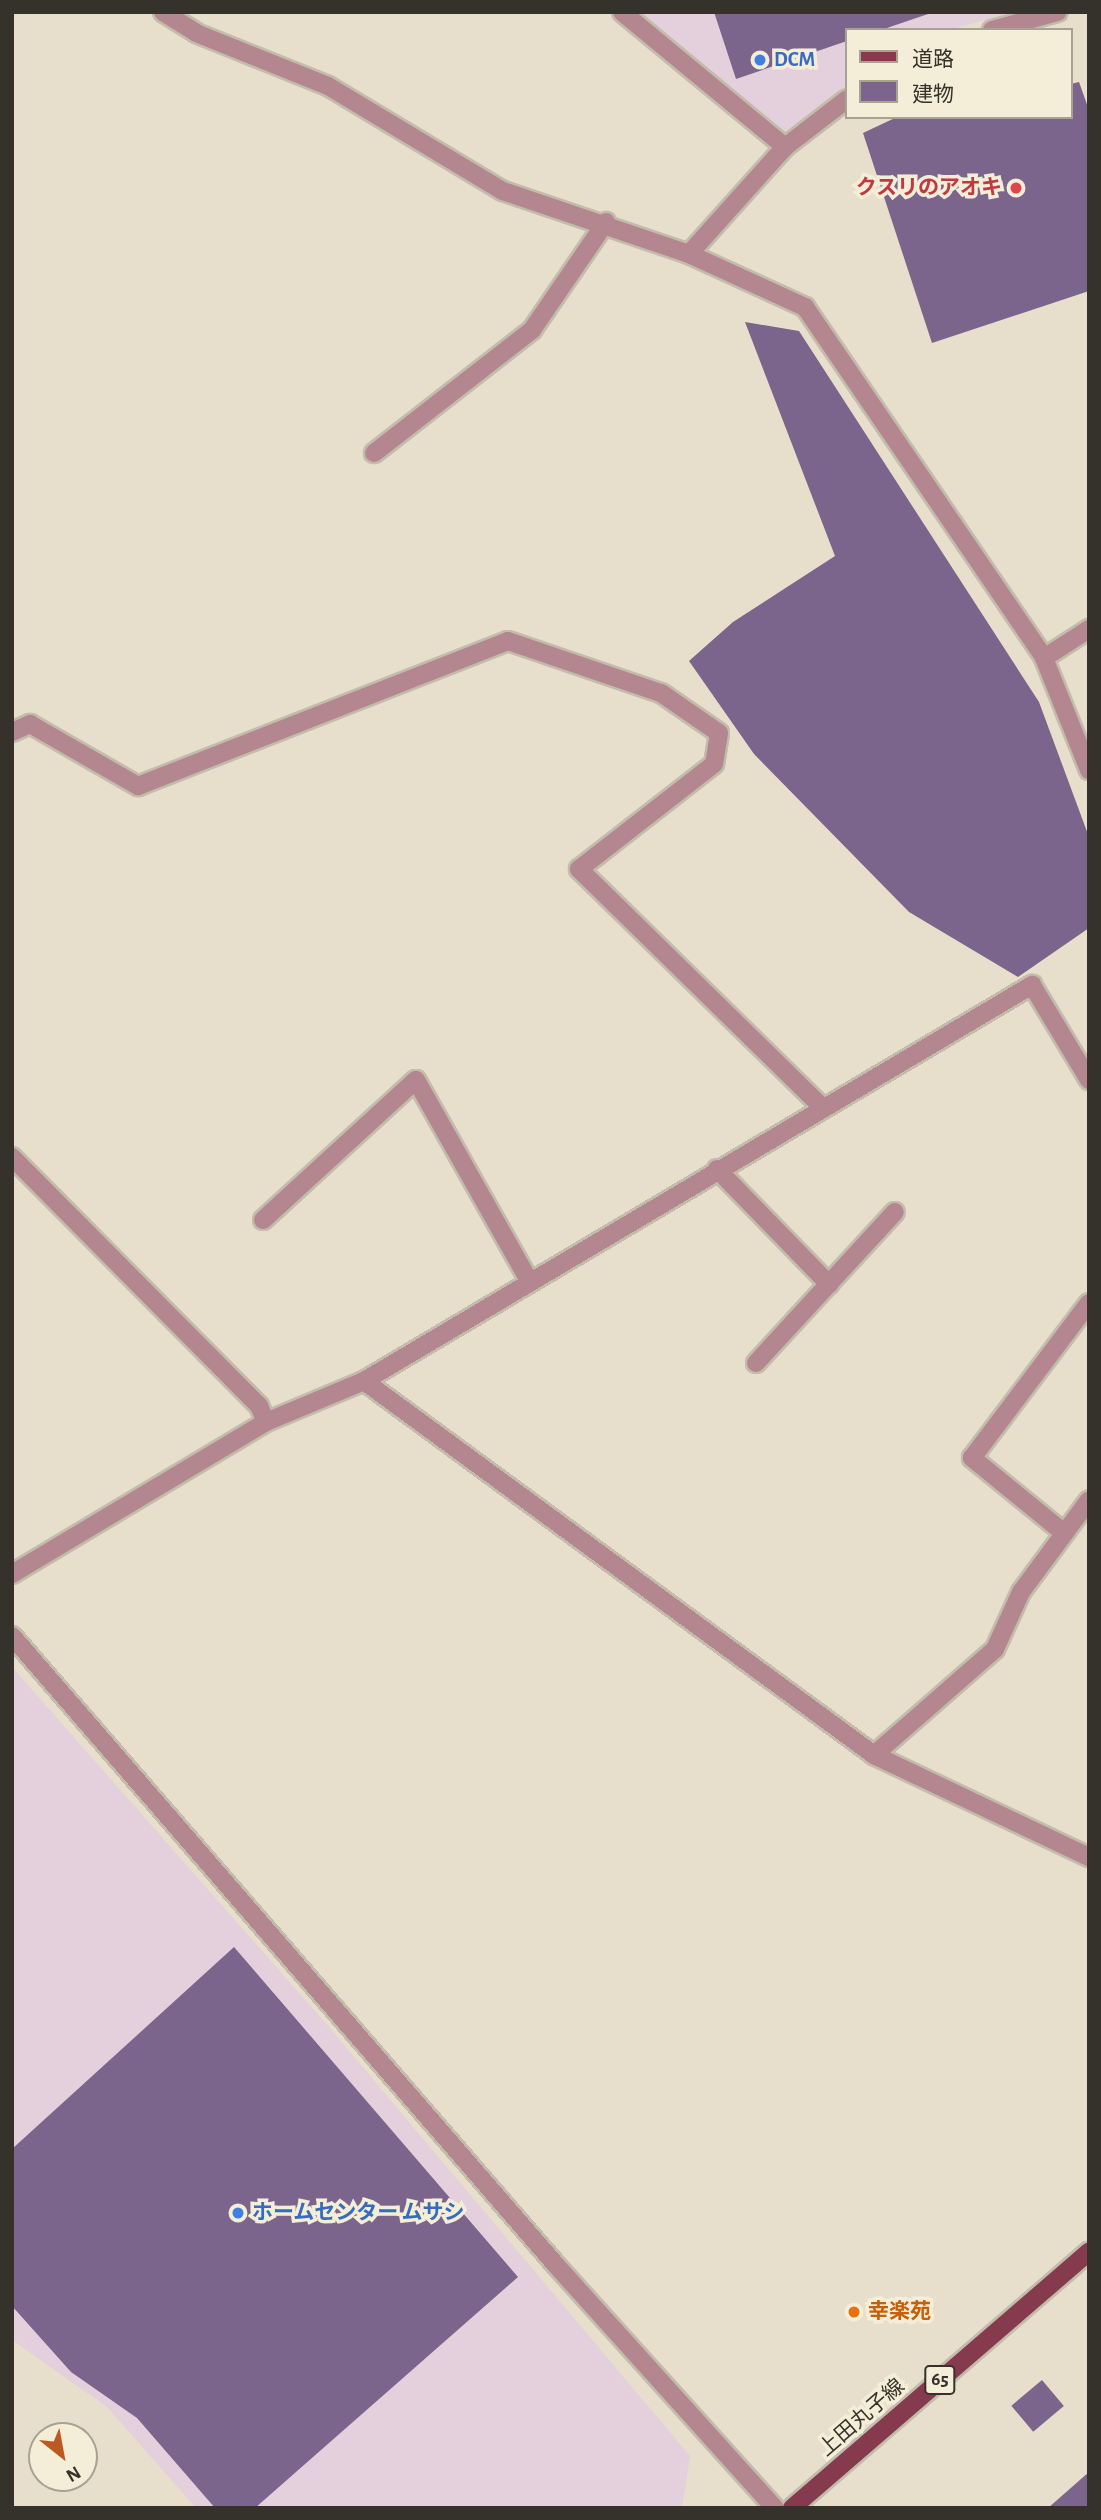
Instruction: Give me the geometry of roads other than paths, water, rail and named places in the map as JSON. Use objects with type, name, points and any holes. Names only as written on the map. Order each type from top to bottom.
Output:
[{"type":"main road","name":"上田丸子線","points":[[792,2508],[1089,2252]]},
{"type":"street","points":[[163,12],[196,33],[328,86],[503,191],[606,222],[689,254],[805,307],[1044,658],[1089,770]]},
{"type":"street","points":[[622,12],[785,147]]},
{"type":"street","points":[[999,28],[1058,12]]},
{"type":"street","points":[[689,254],[785,147],[846,100]]},
{"type":"street","points":[[374,453],[532,330],[606,222]]},
{"type":"street","points":[[1044,658],[1089,629]]},
{"type":"street","points":[[12,733],[30,724],[138,786],[508,641],[661,693],[719,733],[714,764],[579,869],[821,1105]]},
{"type":"street","points":[[12,1574],[266,1422],[364,1381],[528,1279],[821,1105],[1032,985],[1089,1080]]},
{"type":"street","points":[[263,1220],[416,1080],[528,1279]]},
{"type":"street","points":[[12,1157],[259,1406],[266,1422]]},
{"type":"street","points":[[717,1169],[829,1284]]},
{"type":"street","points":[[756,1363],[895,1212]]},
{"type":"street","points":[[1064,1533],[972,1458],[1089,1303]]},
{"type":"street","points":[[364,1381],[874,1755],[1089,1857]]},
{"type":"street","points":[[874,1755],[995,1649],[1021,1592],[1089,1500]]},
{"type":"street","points":[[12,1636],[775,2508]]},
{"type":"place","name":"DCM","points":[[760,60]]},
{"type":"place","name":"クスリのアオキ","points":[[1016,188]]},
{"type":"place","name":"ホームセンター ムサシ","points":[[238,2213]]},
{"type":"place","name":"幸楽苑","points":[[854,2312]]}]
